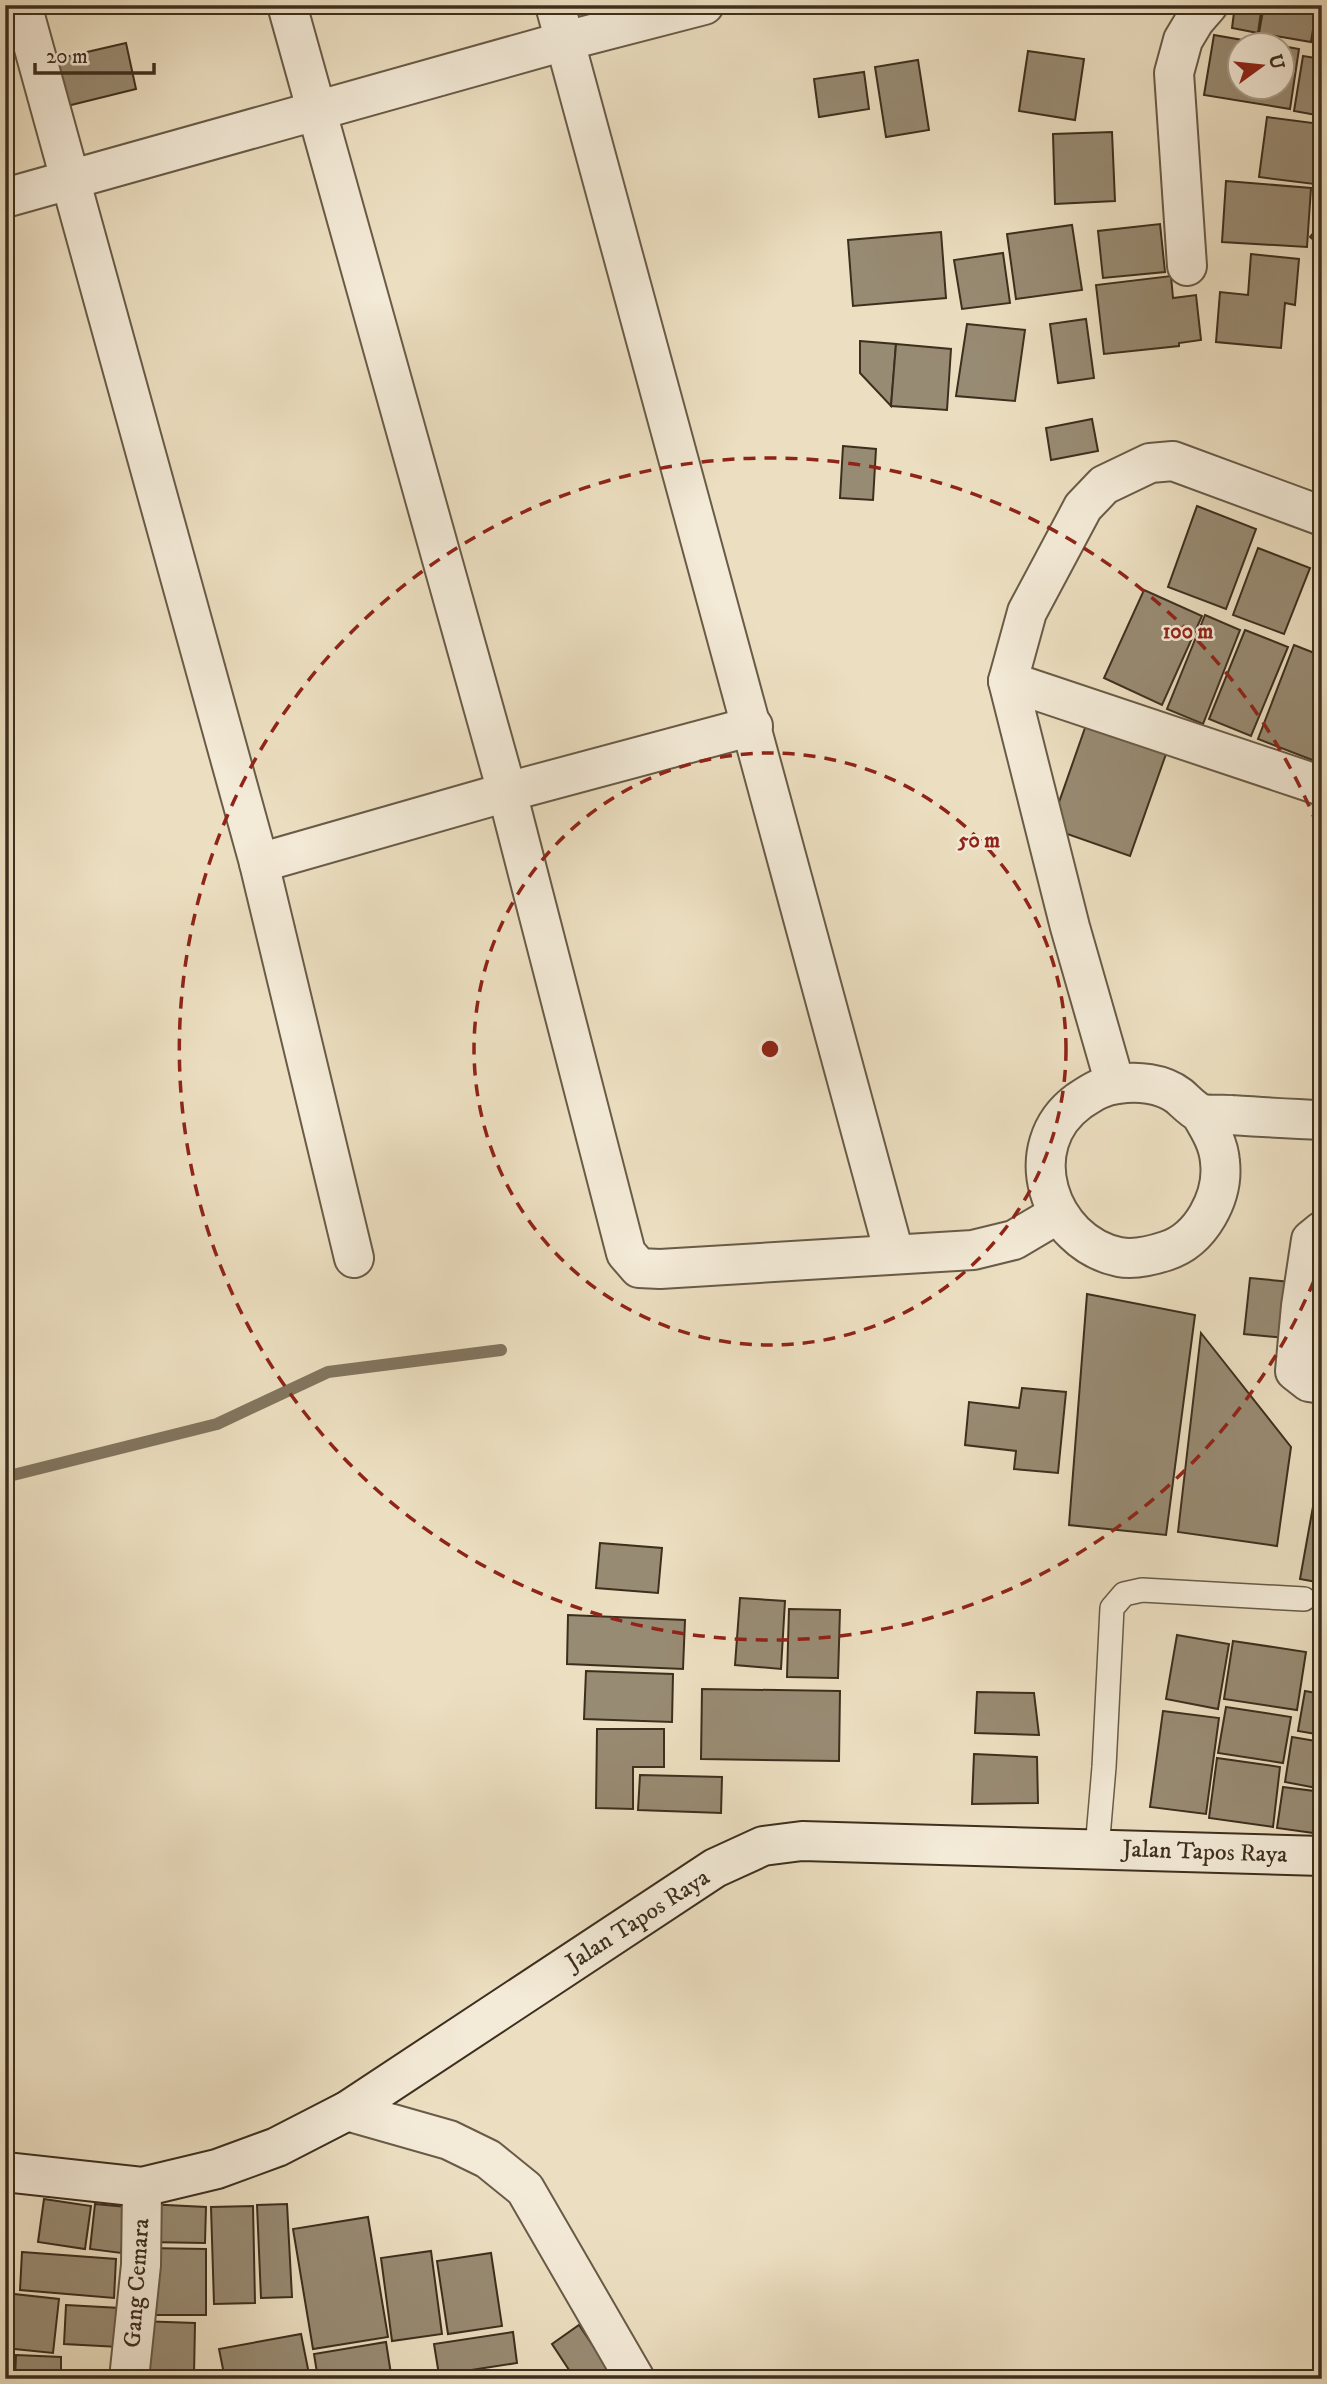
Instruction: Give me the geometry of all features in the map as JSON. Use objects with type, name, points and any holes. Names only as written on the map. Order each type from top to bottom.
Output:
[{"type":"street","points":[[22,5],[259,863],[354,1258]]},
{"type":"street","points":[[286,5],[507,792],[626,1253],[639,1268],[660,1269],[973,1250],[1014,1240],[1058,1214]]},
{"type":"street","points":[[5,198],[317,112],[560,23],[704,5]]},
{"type":"street","points":[[1187,266],[1174,73],[1183,40],[1208,5]]},
{"type":"street","points":[[560,23],[894,1253]]},
{"type":"street","points":[[1115,1084],[1070,927],[1008,681],[1027,612],[1083,507],[1104,485],[1150,463],[1173,461],[1322,516]]},
{"type":"street","points":[[1008,681],[1322,786]]},
{"type":"street","points":[[259,863],[752,726]]},
{"type":"street","points":[[1146,1083],[1176,1093],[1200,1113],[1213,1136],[1220,1162],[1219,1188],[1210,1213],[1194,1234],[1173,1249],[1147,1257],[1121,1257],[1096,1249],[1074,1235],[1058,1214],[1049,1192],[1046,1168],[1049,1145],[1059,1124],[1073,1105],[1093,1092],[1115,1084],[1146,1083]]},
{"type":"street","points":[[1200,1113],[1322,1121]]},
{"type":"street","points":[[1322,1231],[1311,1240],[1295,1371],[1309,1382],[1322,1384]]},
{"type":"street","name":"Jalan Tapos Raya","points":[[5,2172],[142,2187],[217,2169],[265,2151],[347,2111],[715,1868],[763,1846],[802,1841],[1322,1856]]},
{"type":"street","points":[[347,2111],[449,2140],[488,2160],[525,2189],[634,2378]]},
{"type":"street","name":"Gang Cemara","points":[[129,2379],[141,2265],[142,2187]]},
{"type":"lane","points":[[1097,1849],[1112,1608],[1124,1594],[1142,1590],[1304,1599]]},
{"type":"building","points":[[1235,5],[1262,5],[1258,32],[1232,28]]},
{"type":"building","points":[[1264,5],[1317,5],[1311,42],[1296,39],[1296,32],[1259,32]]},
{"type":"building","points":[[1214,35],[1226,37],[1226,99],[1204,95]]},
{"type":"building","points":[[126,43],[136,89],[63,107],[52,60]]},
{"type":"building","points":[[1296,48],[1299,49],[1296,69]]},
{"type":"building","points":[[1028,51],[1084,59],[1075,120],[1019,111]]},
{"type":"building","points":[[1303,56],[1322,59],[1322,116],[1294,111]]},
{"type":"building","points":[[918,60],[929,130],[886,137],[875,67]]},
{"type":"building","points":[[864,72],[869,109],[819,117],[814,79]]},
{"type":"building","points":[[1247,102],[1291,102],[1290,109]]},
{"type":"building","points":[[1267,117],[1321,124],[1314,184],[1259,177]]},
{"type":"building","points":[[1112,132],[1115,201],[1055,204],[1053,134]]},
{"type":"building","points":[[1226,181],[1311,188],[1307,247],[1222,242]]},
{"type":"building","points":[[1322,223],[1322,247],[1310,237]]},
{"type":"building","points":[[1160,224],[1165,272],[1103,278],[1098,231]]},
{"type":"building","points":[[1072,225],[1082,290],[1016,299],[1007,234]]},
{"type":"building","points":[[941,232],[946,298],[853,306],[848,240]]},
{"type":"building","points":[[1003,253],[1010,303],[962,309],[954,260]]},
{"type":"building","points":[[1251,254],[1299,259],[1295,305],[1285,303],[1281,348],[1216,342],[1220,292],[1248,295]]},
{"type":"building","points":[[1171,276],[1173,298],[1196,295],[1201,340],[1179,343],[1179,346],[1104,354],[1096,285]]},
{"type":"building","points":[[1086,319],[1094,378],[1058,383],[1050,324]]},
{"type":"building","points":[[967,324],[1025,330],[1015,401],[956,396]]},
{"type":"building","points":[[860,341],[896,344],[891,406],[860,373]]},
{"type":"building","points":[[896,344],[951,349],[947,410],[891,406]]},
{"type":"building","points":[[1092,419],[1098,451],[1051,460],[1046,428]]},
{"type":"building","points":[[843,446],[876,449],[873,500],[840,498]]},
{"type":"building","points":[[1197,506],[1256,529],[1226,609],[1168,587]]},
{"type":"building","points":[[1258,548],[1310,568],[1284,634],[1233,615]]},
{"type":"building","points":[[1144,590],[1202,616],[1162,705],[1104,678]]},
{"type":"building","points":[[1205,615],[1240,630],[1203,724],[1167,709]]},
{"type":"building","points":[[1245,630],[1288,647],[1251,736],[1209,719]]},
{"type":"building","points":[[1294,645],[1322,656],[1320,763],[1258,739]]},
{"type":"building","points":[[1086,725],[1166,754],[1130,856],[1050,828]]},
{"type":"building","points":[[1250,1278],[1302,1283],[1296,1339],[1244,1334]]},
{"type":"building","points":[[1087,1294],[1195,1315],[1166,1535],[1069,1525]]},
{"type":"building","points":[[1201,1333],[1291,1447],[1277,1546],[1178,1532]]},
{"type":"building","points":[[1022,1388],[1066,1392],[1058,1473],[1014,1469],[1016,1451],[965,1445],[969,1402],[1019,1408]]},
{"type":"building","points":[[1314,1501],[1322,1502],[1322,1583],[1300,1579]]},
{"type":"building","points":[[600,1543],[662,1548],[658,1593],[596,1588]]},
{"type":"building","points":[[740,1598],[785,1601],[781,1669],[735,1665]]},
{"type":"building","points":[[789,1609],[840,1610],[838,1678],[787,1677]]},
{"type":"building","points":[[568,1615],[685,1620],[683,1669],[567,1664]]},
{"type":"building","points":[[1177,1635],[1229,1644],[1218,1709],[1166,1699]]},
{"type":"building","points":[[1233,1641],[1306,1652],[1297,1710],[1224,1699]]},
{"type":"building","points":[[586,1671],[673,1674],[672,1722],[584,1719]]},
{"type":"building","points":[[702,1689],[840,1691],[839,1761],[701,1759]]},
{"type":"building","points":[[1305,1691],[1322,1694],[1322,1735],[1298,1731]]},
{"type":"building","points":[[977,1692],[1034,1693],[1039,1735],[975,1733]]},
{"type":"building","points":[[1226,1707],[1291,1717],[1283,1763],[1218,1753]]},
{"type":"building","points":[[1163,1711],[1219,1718],[1206,1814],[1150,1807]]},
{"type":"building","points":[[597,1729],[664,1729],[664,1767],[633,1767],[633,1809],[596,1808]]},
{"type":"building","points":[[1292,1737],[1322,1742],[1322,1789],[1285,1782]]},
{"type":"building","points":[[974,1754],[1037,1757],[1038,1803],[972,1804]]},
{"type":"building","points":[[1217,1758],[1280,1767],[1273,1827],[1209,1818]]},
{"type":"building","points":[[640,1775],[722,1777],[721,1813],[638,1810]]},
{"type":"building","points":[[1283,1787],[1322,1792],[1321,1834],[1277,1828]]},
{"type":"building","points":[[44,2199],[91,2206],[85,2249],[38,2242]]},
{"type":"building","points":[[95,2204],[127,2207],[121,2253],[90,2249]]},
{"type":"building","points":[[146,2204],[206,2207],[205,2243],[145,2242]]},
{"type":"building","points":[[287,2204],[292,2297],[261,2298],[257,2205]]},
{"type":"building","points":[[253,2206],[255,2303],[214,2304],[211,2207]]},
{"type":"building","points":[[368,2217],[388,2337],[313,2349],[293,2229]]},
{"type":"building","points":[[147,2248],[206,2249],[206,2315],[147,2315]]},
{"type":"building","points":[[431,2251],[442,2334],[392,2341],[381,2258]]},
{"type":"building","points":[[22,2252],[116,2259],[114,2298],[20,2290]]},
{"type":"building","points":[[491,2253],[502,2326],[448,2334],[437,2261]]},
{"type":"building","points":[[5,2293],[59,2299],[53,2353],[5,2348]]},
{"type":"building","points":[[66,2305],[120,2308],[119,2347],[64,2344]]},
{"type":"building","points":[[138,2321],[195,2323],[194,2376],[137,2375]]},
{"type":"building","points":[[579,2325],[614,2377],[611,2379],[575,2379],[552,2344]]},
{"type":"building","points":[[513,2332],[517,2363],[439,2375],[434,2344]]},
{"type":"building","points":[[301,2334],[310,2379],[225,2379],[219,2349]]},
{"type":"building","points":[[386,2342],[391,2374],[361,2379],[318,2379],[314,2354]]},
{"type":"building","points":[[5,2352],[8,2352],[9,2379],[5,2379]]},
{"type":"building","points":[[16,2355],[61,2357],[61,2379],[15,2379]]},
{"type":"building","points":[[507,2373],[508,2379],[468,2379]]},
{"type":"waterway","points":[[5,1477],[217,1424],[328,1372],[501,1350]]}]
